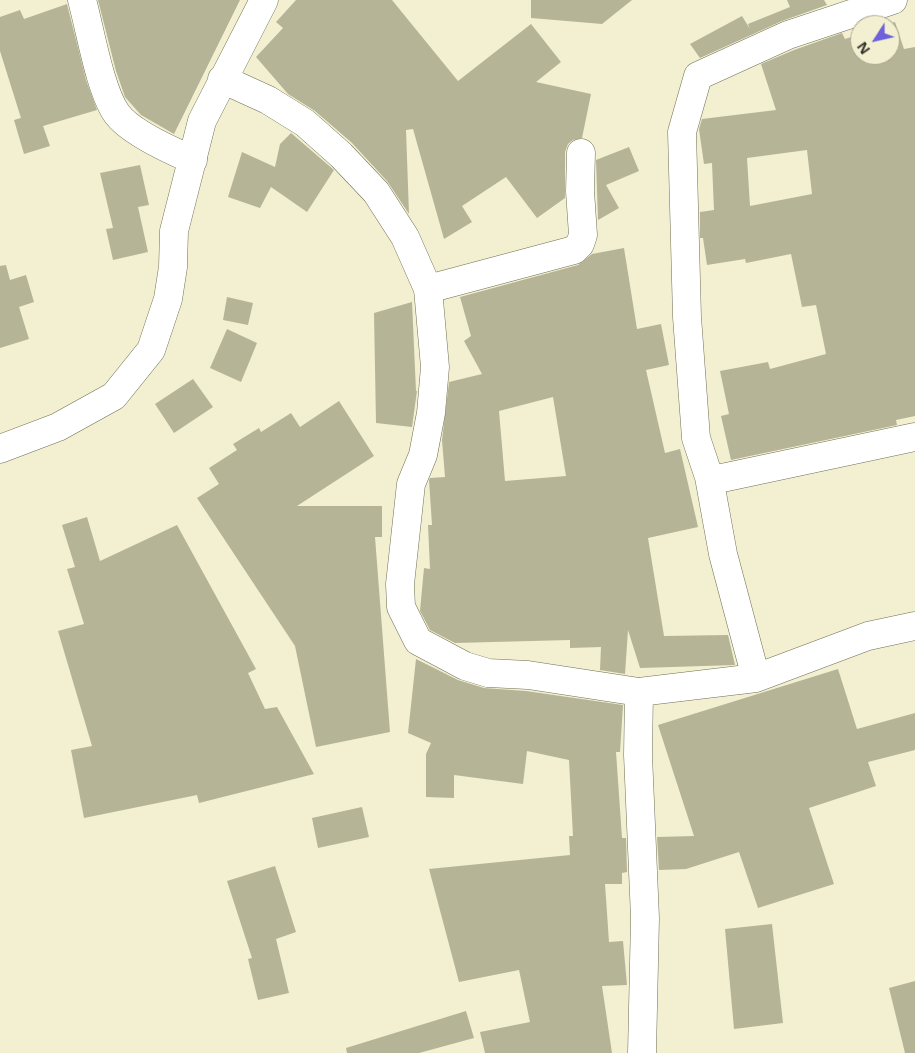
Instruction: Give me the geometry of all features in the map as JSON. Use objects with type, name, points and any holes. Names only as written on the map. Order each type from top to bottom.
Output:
[{"type":"street","points":[[82,0],[108,95],[117,115],[156,144],[192,160]]},
{"type":"street","points":[[0,449],[58,427],[114,396],[151,350],[168,299],[173,267],[174,231],[202,121],[264,0]]},
{"type":"street","points":[[756,678],[723,554],[709,477],[696,438],[687,317],[682,132],[698,76],[788,35],[893,0]]},
{"type":"street","points":[[222,79],[268,100],[305,123],[341,155],[376,192],[406,237],[428,289],[435,367],[431,413],[423,455],[411,484],[400,584],[401,607],[418,641],[465,666],[488,673],[528,675],[639,692],[756,678],[868,636],[915,626]]},
{"type":"street","points":[[428,289],[574,250],[580,244],[583,236],[580,191],[582,152]]},
{"type":"street","points":[[709,477],[722,478],[915,437]]},
{"type":"street","points":[[639,692],[638,755],[645,918],[642,1053]]},
{"type":"building","points":[[98,0],[240,0],[174,134],[141,115],[125,97],[116,71]]},
{"type":"building","points":[[296,0],[392,0],[458,81],[531,24],[561,62],[536,82],[591,94],[582,138],[573,140],[568,144],[565,152],[565,198],[537,218],[506,177],[462,206],[472,222],[444,239],[413,129],[406,130],[409,214],[387,181],[352,143],[315,111],[288,94],[256,57],[283,28],[276,22]]},
{"type":"building","points":[[531,0],[632,0],[602,24],[531,18]]},
{"type":"building","points":[[787,0],[824,0],[827,5],[782,21],[700,58],[690,44],[742,16],[750,29],[748,24],[790,7]]},
{"type":"building","points":[[67,4],[86,80],[97,110],[43,126],[50,146],[24,154],[14,120],[21,118],[0,51],[0,17],[20,10],[24,19]]},
{"type":"building","points":[[842,33],[845,39],[850,37],[850,65],[900,65],[900,37],[904,49],[915,47],[915,416],[896,420],[897,425],[731,460],[721,416],[729,414],[720,371],[768,362],[770,369],[826,354],[816,305],[802,307],[791,254],[746,263],[745,259],[707,265],[703,238],[700,238],[700,212],[714,210],[712,163],[704,164],[699,129],[702,119],[776,110],[761,64]],"holes":[[[807,150],[812,194],[750,206],[747,158]]]},
{"type":"building","points":[[291,133],[334,170],[307,212],[271,187],[260,208],[228,197],[242,152],[275,167],[280,144]]},
{"type":"building","points":[[629,147],[639,171],[606,185],[619,208],[598,220],[596,160]]},
{"type":"building","points":[[140,165],[149,205],[138,207],[148,252],[113,260],[106,229],[113,228],[100,173]]},
{"type":"building","points":[[624,248],[637,329],[661,324],[669,365],[646,370],[665,453],[680,449],[698,527],[648,538],[664,636],[728,635],[735,665],[640,668],[628,630],[625,674],[600,670],[601,647],[570,648],[570,640],[455,643],[430,630],[420,611],[424,568],[430,569],[428,525],[432,525],[429,480],[430,478],[445,477],[442,440],[449,382],[482,374],[464,341],[471,336],[460,297],[578,265],[592,254]],"holes":[[[553,397],[566,476],[505,481],[499,411]]]},
{"type":"building","points":[[6,265],[10,280],[26,275],[34,302],[19,307],[29,339],[0,348],[0,266]]},
{"type":"building","points":[[227,297],[253,303],[248,325],[223,320]]},
{"type":"building","points":[[412,302],[417,391],[412,427],[376,423],[374,313]]},
{"type":"building","points":[[227,329],[257,343],[241,382],[210,368]]},
{"type":"building","points":[[193,379],[213,407],[174,433],[155,404]]},
{"type":"building","points":[[339,401],[374,456],[297,506],[382,506],[382,537],[375,537],[390,732],[316,747],[295,646],[197,498],[219,484],[209,468],[237,450],[233,444],[259,428],[261,432],[291,413],[300,427]]},
{"type":"building","points":[[87,517],[100,561],[177,525],[256,669],[248,673],[265,709],[277,707],[314,774],[199,803],[197,795],[84,818],[71,750],[92,746],[58,631],[84,624],[67,569],[75,567],[62,525]]},
{"type":"building","points":[[416,659],[458,680],[484,688],[526,691],[623,705],[620,752],[616,752],[622,838],[626,838],[627,872],[622,873],[622,884],[605,884],[609,942],[623,941],[627,985],[602,986],[612,1053],[485,1053],[480,1032],[530,1022],[519,970],[459,982],[429,869],[570,855],[569,836],[573,836],[569,760],[527,751],[523,784],[454,775],[454,798],[426,797],[426,754],[431,743],[408,733]]},
{"type":"building","points":[[838,669],[857,729],[915,713],[915,750],[868,762],[876,786],[809,808],[834,884],[758,908],[739,852],[686,869],[659,870],[657,837],[694,836],[658,725]]},
{"type":"building","points":[[362,807],[369,837],[318,848],[312,818]]},
{"type":"building","points":[[275,866],[296,932],[276,939],[289,993],[258,1000],[248,959],[252,958],[227,881]]},
{"type":"building","points":[[772,924],[783,1023],[734,1029],[725,929]]},
{"type":"building","points":[[915,981],[915,1053],[905,1053],[889,988]]},
{"type":"building","points":[[466,1011],[474,1038],[419,1053],[347,1053],[346,1048]]}]
